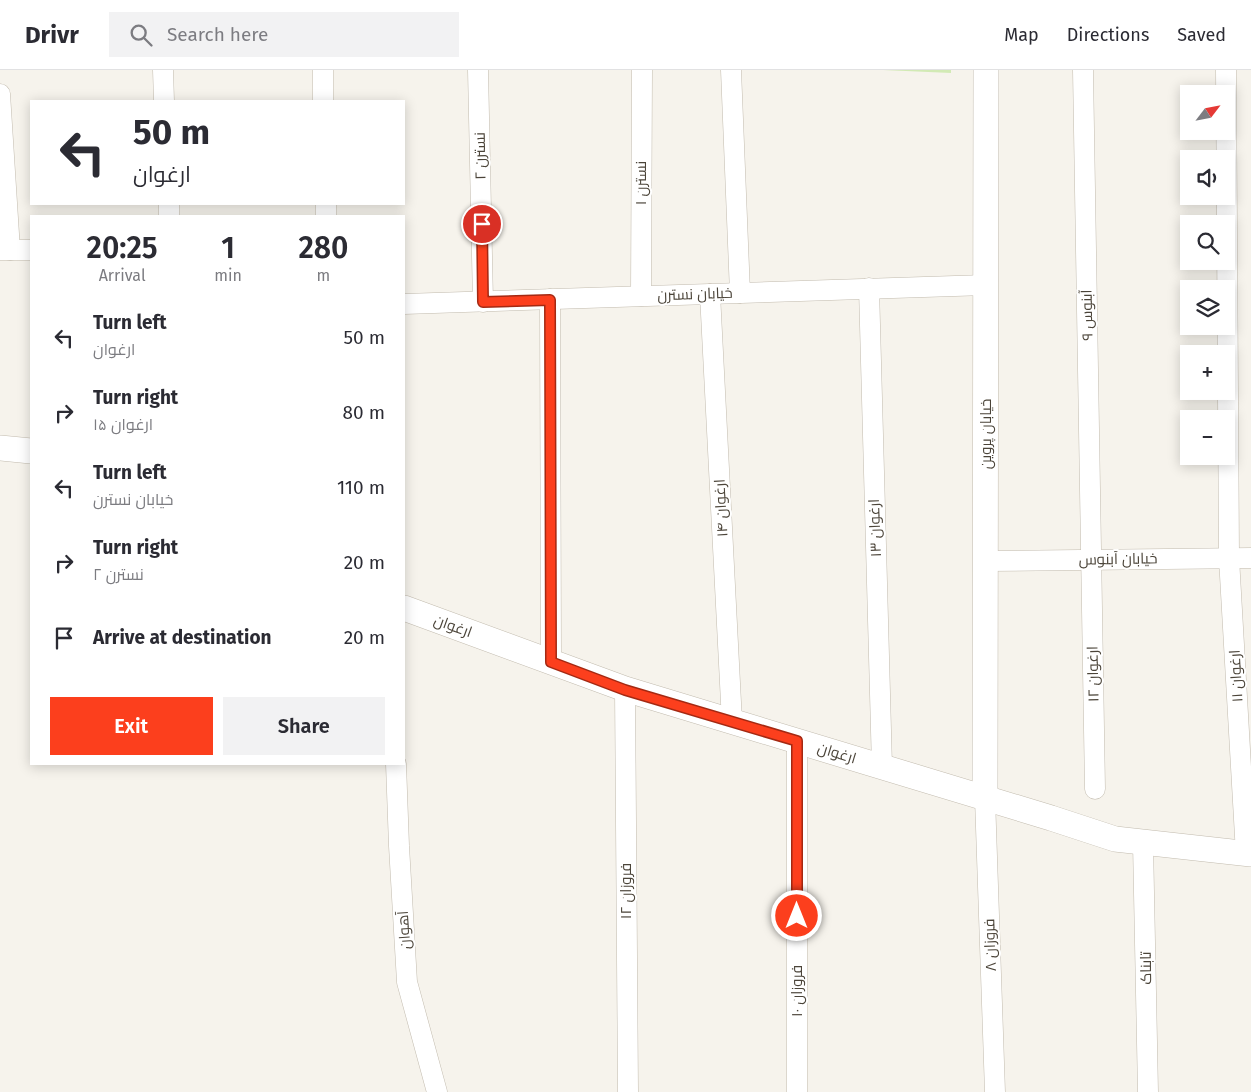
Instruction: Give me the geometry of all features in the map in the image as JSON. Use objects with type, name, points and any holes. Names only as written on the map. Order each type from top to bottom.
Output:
[{"type":"street","points":[[163,70],[164,100]]},
{"type":"street","points":[[323,70],[323,100]]},
{"type":"street","name":"نسترن ۲","points":[[478,70],[483,302]]},
{"type":"street","name":"نسترن ۱","points":[[641,296],[642,70]]},
{"type":"street","points":[[731,70],[740,293]]},
{"type":"street","name":"خیابان پروین","points":[[985,798],[986,70]]},
{"type":"street","name":"آبنوس ۹","points":[[1083,70],[1091,559]]},
{"type":"street","name":"ارغوان ۱۱","points":[[1226,70],[1229,558],[1249,854]]},
{"type":"street","points":[[0,94],[5,250],[30,250]]},
{"type":"street","name":"خیابان نسترن","points":[[405,304],[986,285]]},
{"type":"street","name":"ارغوان ۱۳","points":[[869,288],[882,767]]},
{"type":"street","name":"ارغوان ۱۴","points":[[710,294],[732,722]]},
{"type":"street","points":[[550,300],[551,662]]},
{"type":"street","points":[[0,448],[30,450]]},
{"type":"street","name":"خیابان آبنوس","points":[[985,561],[1251,558]]},
{"type":"street","name":"ارغوان ۱۲","points":[[1091,559],[1095,790]]},
{"type":"street","name":"ارغوان","points":[[405,608],[625,690],[1115,839],[1143,844],[1249,854]]},
{"type":"street","name":"فروزان ۱۲","points":[[625,690],[628,1092]]},
{"type":"street","name":"فروزان ۱۰","points":[[797,741],[798,1092]]},
{"type":"street","name":"آهوان","points":[[396,765],[407,982],[437,1092]]},
{"type":"street","name":"فروزان ۸","points":[[985,798],[995,1092]]},
{"type":"street","name":"تابناک","points":[[1143,844],[1148,1092]]},
{"type":"green space","points":[[883,70],[951,70],[951,73]]},
{"type":"route","points":[[482,224],[483,302],[550,300],[551,662],[625,690],[797,741],[797,916]]}]
